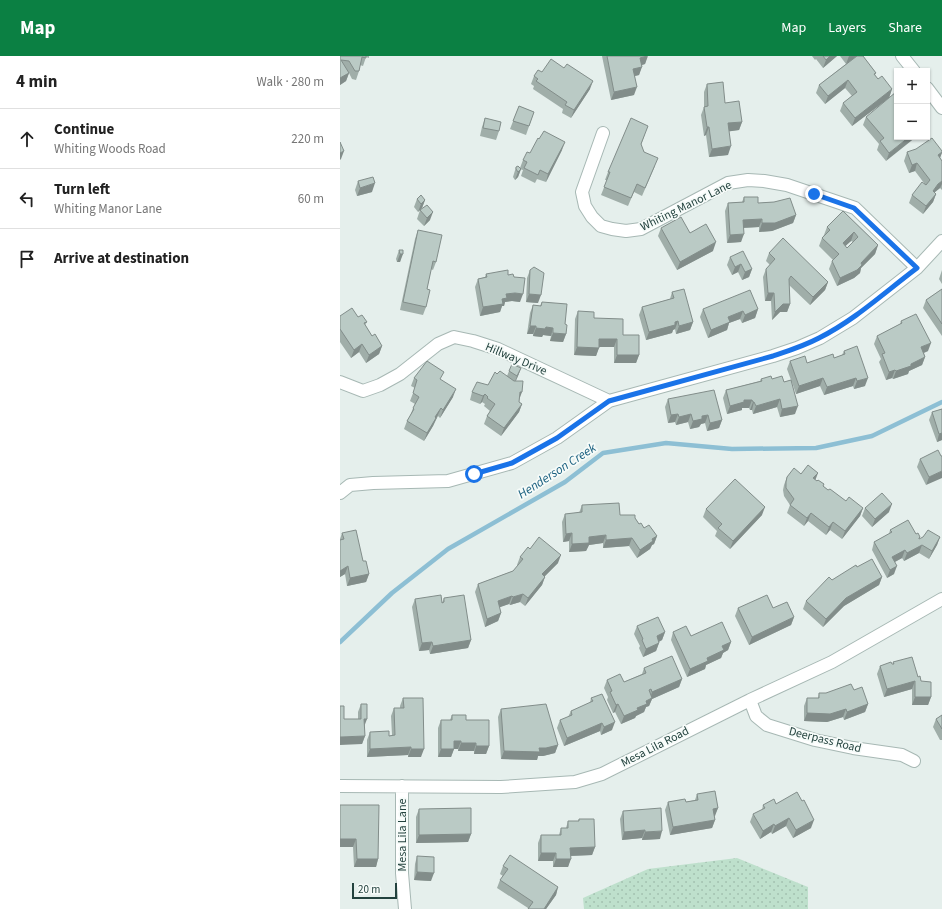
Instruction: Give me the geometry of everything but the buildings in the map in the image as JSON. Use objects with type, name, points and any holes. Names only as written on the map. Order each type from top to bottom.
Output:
[{"type":"street","points":[[902,56],[912,68]]},
{"type":"street","points":[[930,92],[942,108]]},
{"type":"street","name":"Whiting Manor Lane","points":[[603,133],[582,192],[585,206],[592,217],[601,226],[626,231],[641,229],[728,183],[748,180],[764,181],[787,185],[854,208],[917,268]]},
{"type":"street","points":[[340,493],[350,485],[448,481],[512,463],[557,438],[609,401],[797,348],[820,338],[853,318],[917,268],[942,241]]},
{"type":"street","name":"Hillway Drive","points":[[340,382],[363,391],[380,385],[400,374],[438,344],[454,337],[498,349],[609,401]]},
{"type":"street","name":"Mesa Lila Road","points":[[340,786],[501,787],[575,782],[602,774],[750,700],[832,662],[942,599]]},
{"type":"street","name":"Deerpass Road","points":[[750,700],[756,716],[767,725],[816,740],[853,748],[902,755],[914,761]]},
{"type":"street","name":"Mesa Lila Lane","points":[[402,786],[402,873],[405,909]]},
{"type":"green space","points":[[737,858],[808,887],[808,909],[584,909],[583,898],[648,869]]},
{"type":"waterway","name":"Henderson Creek","points":[[340,642],[392,593],[448,549],[565,482],[603,453],[666,443],[732,449],[816,448],[872,436],[942,402]]},
{"type":"route","points":[[474,474],[512,463],[557,438],[609,401],[773,356],[820,338],[853,318],[917,268],[854,208],[814,194]]}]
